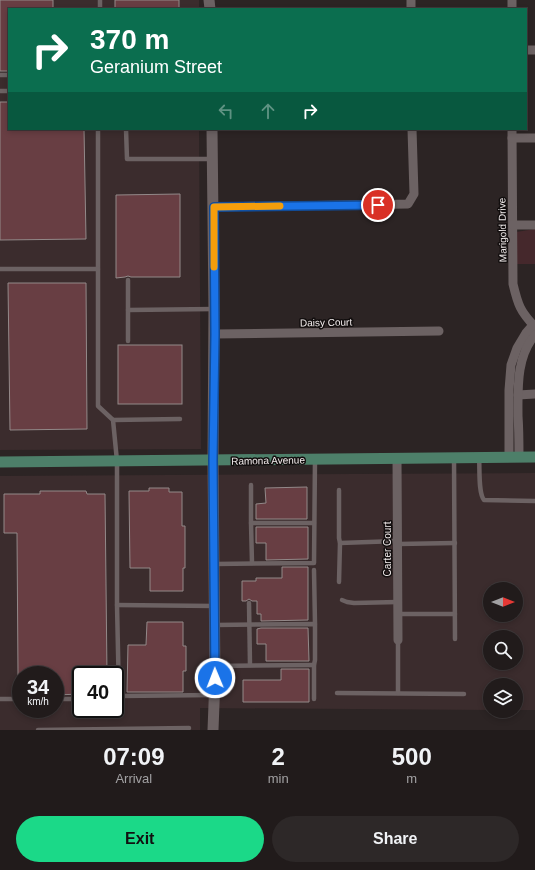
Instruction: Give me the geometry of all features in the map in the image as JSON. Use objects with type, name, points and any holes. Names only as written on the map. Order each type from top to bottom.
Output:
[{"type":"main road","name":"Ramona Avenue","points":[[0,462],[535,457]]},
{"type":"street","points":[[212,130],[215,334],[213,460],[215,666],[213,730]]},
{"type":"street","points":[[214,207],[408,204],[414,194],[412,130]]},
{"type":"street","points":[[512,134],[535,138]]},
{"type":"street","name":"Marigold Drive","points":[[512,134],[513,284],[519,307],[534,326],[526,333],[517,348],[511,365],[509,390],[514,457]]},
{"type":"street","points":[[513,225],[535,225]]},
{"type":"street","name":"Daisy Court","points":[[215,334],[438,331]]},
{"type":"street","points":[[514,457],[519,375],[523,355],[530,341],[535,335]]},
{"type":"street","points":[[518,395],[535,394]]},
{"type":"street","name":"Carter Court","points":[[397,458],[398,640]]},
{"type":"lane","points":[[98,130],[98,406],[113,420],[117,461],[117,666]]},
{"type":"lane","points":[[126,130],[127,159],[213,158]]},
{"type":"lane","points":[[0,269],[98,269]]},
{"type":"lane","points":[[128,280],[128,341]]},
{"type":"lane","points":[[128,310],[214,309]]},
{"type":"lane","points":[[113,420],[180,419]]},
{"type":"lane","points":[[479,457],[481,491],[484,500],[535,501]]},
{"type":"lane","points":[[454,458],[456,639]]},
{"type":"lane","points":[[214,564],[314,563],[315,459]]},
{"type":"lane","points":[[251,485],[252,564]]},
{"type":"lane","points":[[339,490],[339,582]]},
{"type":"lane","points":[[251,523],[314,523]]},
{"type":"lane","points":[[340,542],[455,542]]},
{"type":"lane","points":[[314,570],[314,699]]},
{"type":"lane","points":[[342,600],[354,602],[398,602]]},
{"type":"lane","points":[[249,603],[250,665]]},
{"type":"lane","points":[[117,605],[214,606]]},
{"type":"lane","points":[[398,614],[455,614]]},
{"type":"lane","points":[[215,625],[315,624]]},
{"type":"lane","points":[[398,640],[398,693]]},
{"type":"lane","points":[[215,666],[314,665]]},
{"type":"lane","points":[[337,693],[464,694]]},
{"type":"lane","points":[[124,696],[214,695]]},
{"type":"lane","points":[[0,699],[12,699]]},
{"type":"lane","points":[[38,730],[189,728]]},
{"type":"shaded area","points":[[0,0],[199,0],[199,8],[8,8],[8,130],[199,130],[201,449],[0,450]]},
{"type":"shaded area","points":[[535,229],[535,264],[517,264],[516,232]]},
{"type":"shaded area","points":[[535,473],[535,710],[523,710],[523,678],[483,678],[483,710],[200,708],[200,730],[0,730],[0,476]]},
{"type":"building","points":[[0,0],[53,0],[53,8],[8,8],[8,71],[0,71]]},
{"type":"building","points":[[115,0],[179,0],[179,8],[115,8]]},
{"type":"building","points":[[0,102],[8,102],[8,130],[84,130],[86,239],[0,240]]},
{"type":"building","points":[[180,194],[180,277],[128,276],[116,278],[116,195]]},
{"type":"building","points":[[8,283],[86,283],[87,429],[10,430]]},
{"type":"building","points":[[118,345],[182,345],[182,404],[118,404]]},
{"type":"building","points":[[307,487],[307,519],[256,519],[256,504],[266,503],[265,488]]},
{"type":"building","points":[[149,488],[169,488],[169,492],[182,492],[182,526],[185,526],[185,568],[183,568],[183,591],[150,591],[150,568],[130,568],[129,491],[149,491]]},
{"type":"building","points":[[40,491],[86,491],[87,494],[105,494],[107,666],[72,666],[72,694],[64,695],[64,666],[18,666],[17,533],[4,533],[4,494],[40,494]]},
{"type":"building","points":[[256,527],[308,527],[308,559],[266,560],[266,543],[256,543]]},
{"type":"building","points":[[282,567],[308,567],[308,620],[261,621],[261,614],[257,614],[257,601],[252,601],[249,599],[242,601],[242,581],[256,581],[256,578],[282,578]]},
{"type":"building","points":[[147,622],[183,622],[183,646],[186,646],[186,671],[183,671],[183,692],[127,692],[128,645],[146,645]]},
{"type":"building","points":[[308,628],[309,661],[266,661],[266,644],[257,644],[257,629]]},
{"type":"building","points":[[281,669],[309,669],[309,702],[243,702],[243,680],[281,680]]},
{"type":"slow traffic","points":[[214,267],[214,207],[280,206]]},
{"type":"route","points":[[215,678],[213,460],[215,334],[214,207],[378,205]]}]
